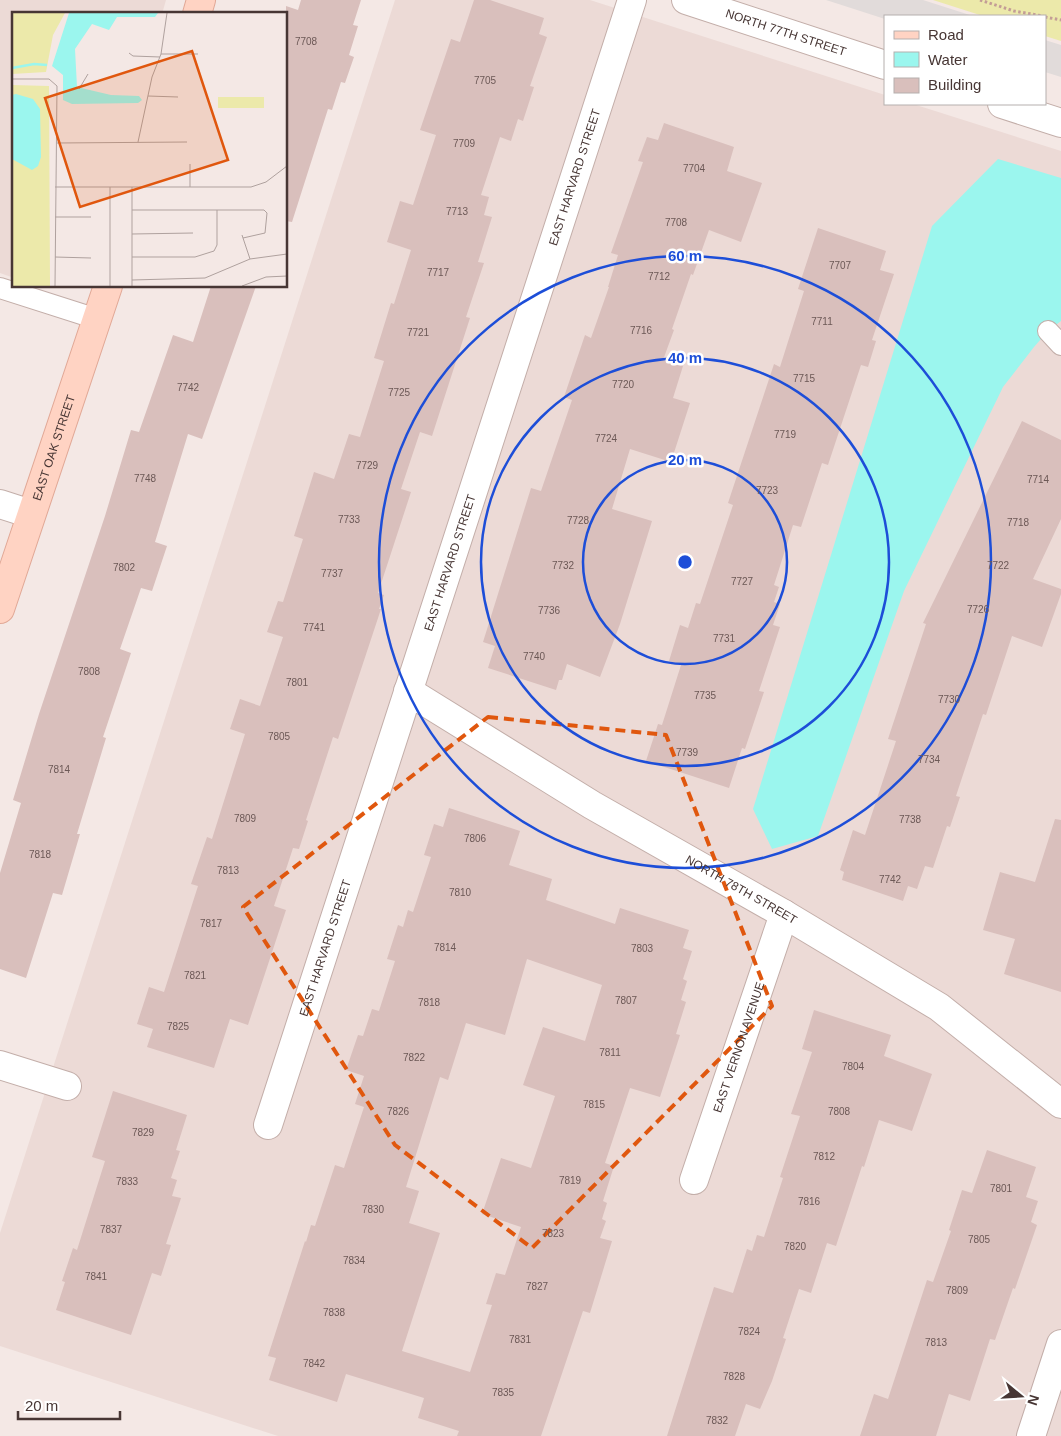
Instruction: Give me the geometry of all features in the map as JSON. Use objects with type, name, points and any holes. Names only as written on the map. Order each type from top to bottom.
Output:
[{"type":"street","points":[[197,12],[201,0]]},
{"type":"street","name":"EAST HARVARD STREET","points":[[268,1125],[632,0]]},
{"type":"street","name":"NORTH 77TH STREET","points":[[686,0],[884,65]]},
{"type":"street","points":[[1005,105],[1061,123]]},
{"type":"street","name":"EAST OAK STREET","points":[[0,609],[107,288]]},
{"type":"street","points":[[0,504],[31,514]]},
{"type":"street","name":"NORTH 78TH STREET","points":[[408,691],[592,805],[784,914],[938,1006],[1061,1104]]},
{"type":"street","name":"EAST VERNON AVENUE","points":[[694,1180],[784,914]]},
{"type":"street","points":[[0,1065],[67,1086]]},
{"type":"street","points":[[1031,1436],[1061,1344]]},
{"type":"lane","points":[[0,288],[97,319]]},
{"type":"path","points":[[980,0],[1039,15]]},
{"type":"path","points":[[1046,16],[1061,20]]},
{"type":"highlighted area","points":[[488,717],[666,735],[772,1006],[532,1248],[395,1145],[243,907]]},
{"type":"shaded area","points":[[0,0],[166,0],[163,12],[12,12],[12,277],[0,273]]},
{"type":"shaded area","points":[[395,0],[590,0],[884,95],[884,105],[916,105],[1061,151],[1061,1436],[278,1436],[0,1346],[0,1233]]},
{"type":"shaded area","points":[[826,0],[923,0],[970,15],[884,15],[884,19]]},
{"type":"shaded area","points":[[933,0],[1061,0],[1061,41],[1046,36],[1046,15],[980,15]]},
{"type":"shaded area","points":[[1046,40],[1061,45],[1061,77],[1046,72]]},
{"type":"water","points":[[998,159],[1061,178],[1061,321],[1048,331],[1003,387],[904,591],[818,836],[772,849],[753,809],[932,226]]},
{"type":"building","points":[[301,0],[361,0],[353,25],[358,26],[349,55],[354,57],[345,83],[341,82],[332,110],[328,109],[292,222],[288,221],[288,12],[286,12],[286,6],[298,10]]},
{"type":"building","points":[[474,0],[490,0],[544,18],[539,34],[547,37],[530,86],[534,87],[523,121],[518,119],[511,141],[500,137],[481,195],[489,197],[484,215],[492,217],[478,262],[484,263],[466,317],[470,318],[432,436],[420,432],[401,489],[411,492],[378,593],[384,595],[379,609],[381,609],[338,739],[333,737],[306,820],[308,821],[299,849],[293,848],[274,906],[286,910],[248,1025],[230,1019],[214,1068],[147,1047],[153,1029],[137,1024],[149,987],[164,992],[198,886],[191,884],[207,837],[212,839],[245,734],[230,729],[240,699],[260,706],[283,637],[267,632],[278,601],[283,602],[303,539],[294,536],[314,472],[334,479],[349,434],[360,437],[384,361],[374,358],[391,303],[394,304],[411,250],[387,242],[400,201],[413,205],[436,135],[420,130],[451,39],[460,42]]},
{"type":"building","points":[[664,123],[734,147],[727,171],[762,183],[741,242],[709,230],[672,329],[674,330],[663,360],[683,366],[673,398],[690,403],[671,462],[630,449],[612,509],[652,521],[620,624],[600,677],[567,664],[562,680],[559,680],[556,690],[488,668],[495,646],[483,642],[531,488],[541,491],[572,400],[564,397],[585,335],[591,338],[609,287],[618,255],[611,253],[643,162],[638,161],[647,137],[658,140]]},
{"type":"building","points":[[818,228],[886,251],[880,270],[894,274],[872,340],[876,341],[868,367],[861,365],[828,465],[822,463],[801,527],[793,525],[774,585],[779,587],[774,602],[780,604],[773,625],[780,627],[759,691],[764,692],[745,749],[742,748],[729,788],[646,761],[658,724],[662,725],[681,665],[669,661],[680,625],[688,628],[696,603],[700,604],[733,505],[728,503],[774,364],[780,367],[804,291],[798,289]]},
{"type":"building","points":[[210,288],[255,288],[202,439],[188,434],[155,542],[167,546],[152,591],[141,588],[120,649],[131,653],[103,737],[106,738],[77,834],[80,834],[62,895],[53,893],[26,978],[0,969],[0,873],[21,803],[13,800],[131,430],[139,432],[173,335],[193,342]]},
{"type":"building","points":[[1022,421],[1061,440],[1061,519],[1033,579],[1061,589],[1061,594],[1042,647],[1012,636],[986,715],[983,714],[956,796],[960,797],[950,827],[947,826],[933,868],[925,866],[917,889],[908,886],[903,901],[842,880],[844,872],[840,870],[853,830],[865,835],[896,741],[888,739],[926,624],[923,623]]},
{"type":"building","points":[[449,808],[520,831],[509,865],[552,879],[546,900],[615,924],[620,908],[689,930],[683,948],[692,951],[683,979],[687,981],[681,1000],[686,1002],[676,1034],[680,1035],[660,1097],[630,1088],[605,1163],[614,1166],[603,1201],[607,1203],[602,1219],[606,1221],[600,1238],[612,1241],[590,1313],[583,1311],[541,1436],[457,1436],[459,1431],[418,1418],[424,1398],[346,1374],[337,1402],[269,1380],[276,1358],[268,1356],[305,1241],[311,1225],[315,1226],[335,1165],[344,1168],[364,1107],[355,1104],[364,1076],[346,1070],[358,1035],[363,1036],[372,1009],[379,1011],[395,961],[387,959],[398,925],[403,927],[408,910],[413,912],[431,857],[424,855],[434,824],[443,827]],"holes":[[[527,959],[602,985],[585,1041],[543,1027],[523,1085],[555,1096],[531,1168],[501,1158],[482,1214],[521,1227],[505,1275],[496,1273],[486,1304],[492,1305],[470,1372],[402,1351],[440,1233],[409,1223],[419,1191],[406,1187],[440,1077],[448,1080],[466,1023],[505,1035]]]},
{"type":"building","points":[[1055,819],[1061,820],[1061,992],[1004,974],[1015,939],[983,930],[1000,872],[1035,882]]},
{"type":"building","points":[[814,1010],[891,1035],[884,1056],[932,1074],[912,1131],[879,1120],[836,1246],[827,1243],[811,1293],[799,1289],[783,1338],[786,1339],[760,1409],[746,1404],[735,1436],[667,1436],[714,1287],[733,1293],[747,1249],[752,1251],[757,1235],[764,1237],[783,1178],[780,1177],[800,1116],[791,1114],[812,1052],[802,1049]]},
{"type":"building","points":[[113,1091],[187,1115],[176,1150],[180,1151],[171,1178],[177,1180],[172,1196],[181,1198],[166,1244],[171,1245],[161,1276],[152,1273],[131,1335],[56,1310],[65,1282],[62,1281],[73,1248],[77,1250],[105,1161],[92,1157]]},
{"type":"building","points":[[987,1150],[1036,1167],[1026,1197],[1038,1201],[1031,1222],[1037,1225],[995,1340],[990,1339],[970,1401],[949,1394],[936,1436],[860,1436],[874,1394],[888,1399],[927,1280],[933,1282],[951,1231],[949,1230],[962,1190],[972,1193]]}]
